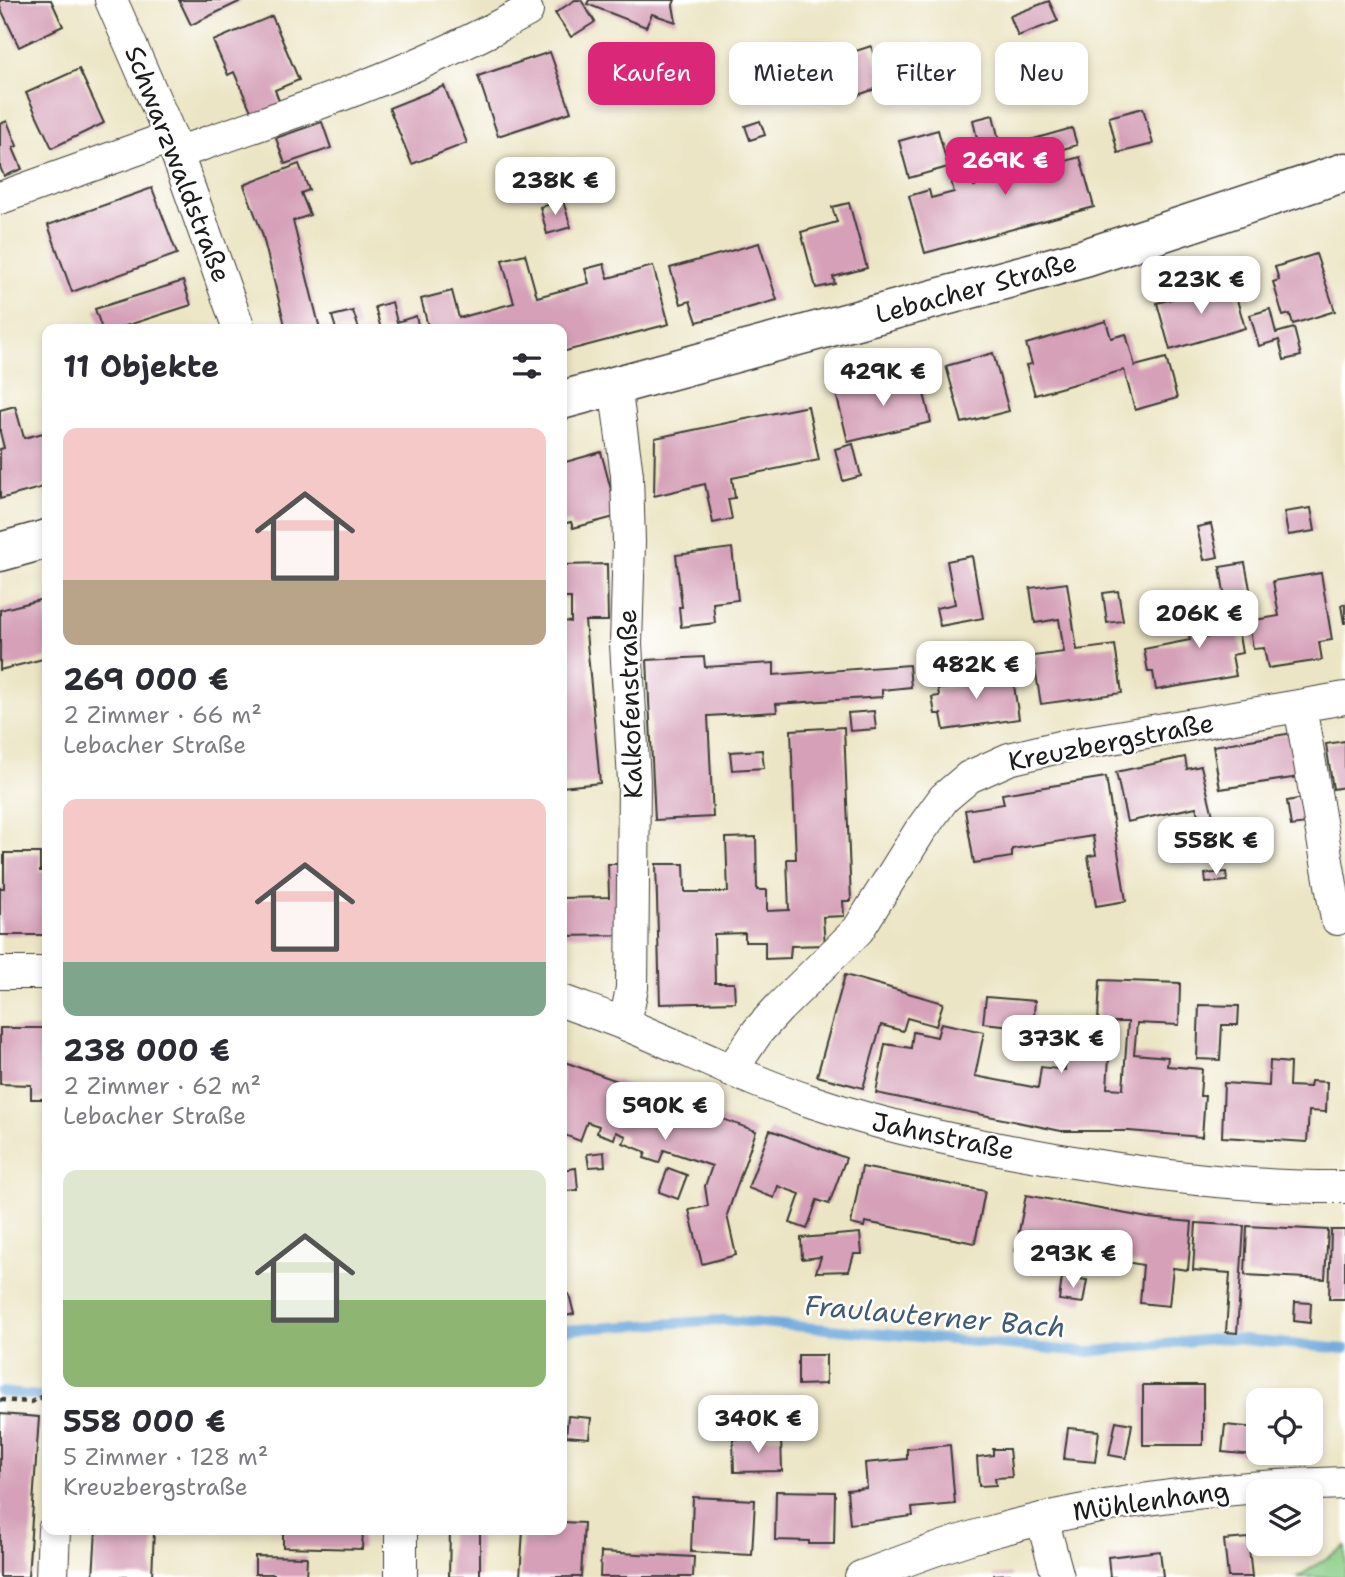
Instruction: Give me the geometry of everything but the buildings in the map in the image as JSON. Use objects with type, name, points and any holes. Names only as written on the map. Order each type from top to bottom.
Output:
[{"type":"main road","name":"Lebacher Straße","points":[[567,399],[1085,258],[1345,172]]},
{"type":"main road","points":[[0,552],[42,540]]},
{"type":"street","name":"Schwarzwaldstraße","points":[[111,0],[174,145],[237,324]]},
{"type":"street","points":[[0,198],[317,105],[431,58],[527,11]]},
{"type":"street","name":"Kalkofenstraße","points":[[615,385],[627,489],[629,542],[626,644],[634,781],[632,988],[625,1024]]},
{"type":"street","name":"Kreuzbergstraße","points":[[731,1071],[772,1015],[859,930],[920,831],[944,798],[969,777],[1009,759],[1059,747],[1345,698]]},
{"type":"street","points":[[1300,706],[1338,919]]},
{"type":"street","points":[[0,973],[42,973]]},
{"type":"street","name":"Jahnstraße","points":[[567,1003],[625,1024],[731,1071],[810,1102],[889,1127],[1110,1168],[1215,1181],[1345,1187]]},
{"type":"street","name":"Mühlenhang","points":[[861,1577],[984,1533],[1042,1518],[1198,1491],[1345,1483]]},
{"type":"street","name":"Mühlenhang","points":[[1042,1518],[1058,1577]]},
{"type":"street","points":[[52,1577],[54,1535]]},
{"type":"street","points":[[401,1535],[401,1577]]},
{"type":"path","points":[[0,1400],[30,1402],[42,1398]]},
{"type":"green space","points":[[1345,1546],[1345,1577],[1298,1577]]},
{"type":"waterway","name":"Fraulauterner Bach","points":[[567,1330],[725,1320],[1087,1352],[1222,1338],[1345,1349]]},
{"type":"waterway","name":"Fraulauterner Bach","points":[[0,1392],[42,1396]]}]
